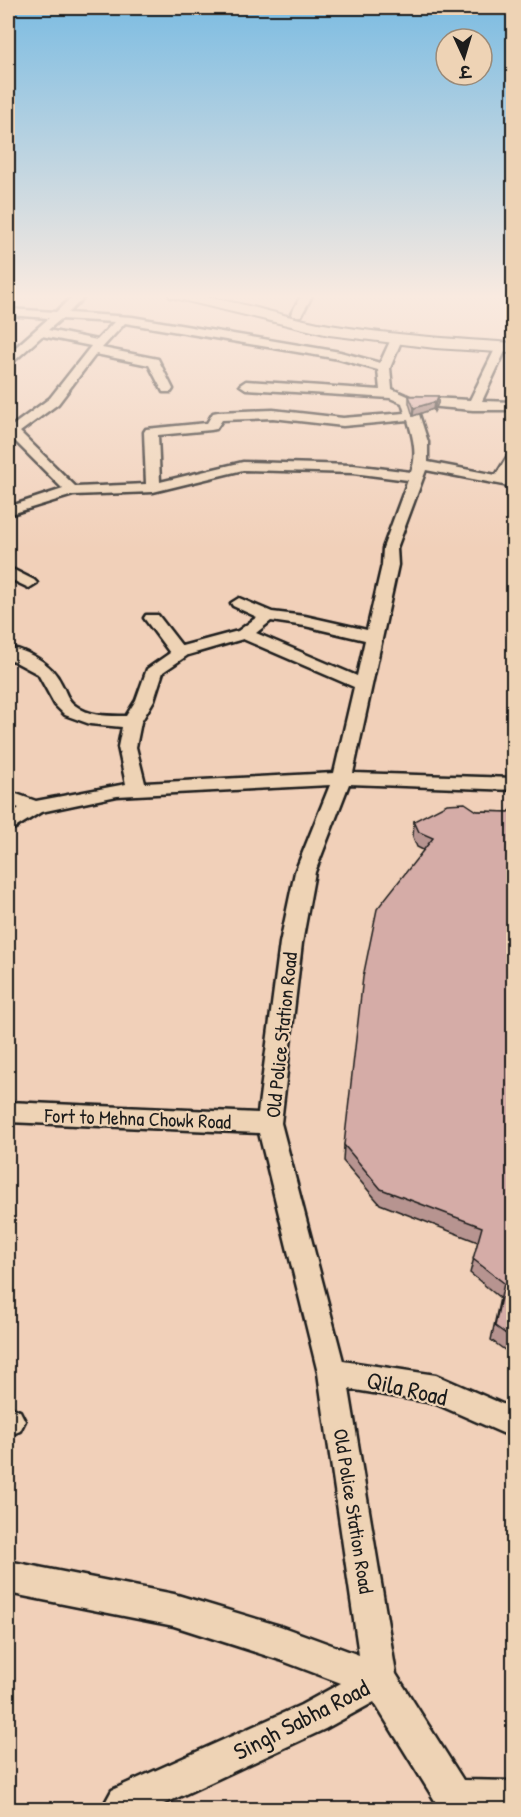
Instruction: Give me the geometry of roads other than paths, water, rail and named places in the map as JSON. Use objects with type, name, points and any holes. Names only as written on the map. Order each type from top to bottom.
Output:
[{"type":"street","points":[[72,379],[54,401],[10,434],[72,491]]},
{"type":"street","points":[[162,379],[167,389]]},
{"type":"street","name":"Old Police Station Road","points":[[381,1680],[332,1373],[270,1123],[291,944],[305,872],[342,778],[390,565],[390,548],[418,471],[421,442],[404,403],[386,392],[385,379]]},
{"type":"street","points":[[473,406],[489,379]]},
{"type":"street","points":[[246,385],[404,403],[513,406]]},
{"type":"street","points":[[153,488],[152,432],[211,426],[218,416],[273,414],[343,422],[404,403]]},
{"type":"street","points":[[8,511],[72,491],[153,488],[243,466],[418,471],[506,482],[513,457]]},
{"type":"street","points":[[8,572],[29,583]]},
{"type":"street","points":[[239,603],[268,616],[305,621],[374,637]]},
{"type":"street","points":[[178,651],[244,634],[268,616]]},
{"type":"street","points":[[137,789],[127,747],[132,722],[145,700],[155,669],[180,654],[152,618]]},
{"type":"street","points":[[244,634],[364,685]]},
{"type":"street","points":[[8,652],[42,668],[53,681],[59,698],[70,712],[101,722],[132,722]]},
{"type":"street","points":[[8,824],[35,807],[117,790],[342,778],[513,784]]},
{"type":"street","points":[[8,797],[35,807]]},
{"type":"street","name":"Fort to Mehna Chowk Road","points":[[8,1112],[270,1123]]},
{"type":"street","name":"Qila Road","points":[[332,1373],[436,1389],[513,1424]]},
{"type":"street","points":[[8,1577],[174,1610],[280,1643],[381,1680]]},
{"type":"street","name":"Singh Sabha Road","points":[[119,1809],[125,1803],[313,1718],[381,1680],[455,1804]]},
{"type":"street","points":[[455,1804],[513,1799]]}]
